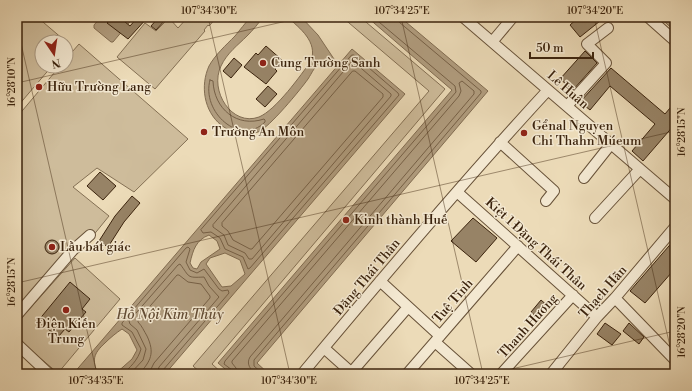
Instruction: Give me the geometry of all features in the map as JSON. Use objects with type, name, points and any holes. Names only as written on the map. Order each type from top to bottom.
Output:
[{"type":"street","name":"Lê Huân","points":[[463,17],[675,198]]},
{"type":"street","points":[[492,42],[513,17]]},
{"type":"street","points":[[648,17],[675,41]]},
{"type":"street","points":[[567,106],[606,63],[587,44],[608,28]]},
{"type":"street","name":"Đặng Thái Thân","points":[[302,374],[500,142],[548,90]]},
{"type":"street","points":[[500,142],[554,190],[546,201]]},
{"type":"street","points":[[584,178],[610,144]]},
{"type":"street","points":[[595,218],[640,169]]},
{"type":"street","name":"Kiệt 1 Đặng Thái Thân","points":[[457,192],[597,317]]},
{"type":"street","name":"Thạch Hãn","points":[[551,374],[597,317],[675,227]]},
{"type":"street","points":[[17,316],[73,250],[90,235]]},
{"type":"street","name":"Tuệ Tĩnh","points":[[407,374],[518,246]]},
{"type":"street","points":[[380,281],[408,307],[471,374]]},
{"type":"street","name":"Thanh Hương","points":[[502,374],[573,295]]},
{"type":"street","points":[[615,298],[675,360]]},
{"type":"street","points":[[324,348],[351,374],[408,307]]},
{"type":"street","points":[[17,344],[49,374]]},
{"type":"shaded area","points":[[17,17],[37,17],[57,34],[34,34],[34,74],[45,74],[17,107]]},
{"type":"shaded area","points":[[188,17],[217,17],[209,26],[208,25],[204,30],[205,31],[155,89],[117,57],[145,23],[156,31],[169,18],[178,28]]},
{"type":"shaded area","points":[[342,17],[360,17],[445,89],[212,364],[223,374],[202,374],[193,366],[429,91]]},
{"type":"shaded area","points":[[79,44],[188,139],[134,192],[97,168],[73,187],[109,216],[79,253],[73,247],[17,311],[17,117],[53,74],[74,74],[74,50]]},
{"type":"shaded area","points":[[75,258],[120,299],[58,373],[17,339],[17,323]]},
{"type":"water","points":[[101,17],[134,17],[113,42],[111,42],[94,28],[94,25]]},
{"type":"water","points":[[251,17],[263,17],[226,57],[218,76],[218,86],[225,105],[240,117],[249,119],[259,117],[266,113],[288,92],[311,61],[313,54],[310,42],[302,31],[287,17],[301,17],[318,35],[334,59],[333,61],[322,61],[319,63],[292,99],[263,129],[258,132],[244,134],[225,128],[215,119],[207,105],[204,90],[206,74],[211,62]]},
{"type":"water","points":[[367,17],[400,17],[488,91],[257,363],[269,374],[231,374],[218,363],[452,90]]},
{"type":"water","points":[[659,17],[675,17],[675,31]]},
{"type":"water","name":"Hồ Nội Kim Thủy","points":[[352,49],[405,94],[165,374],[115,374],[132,359],[137,350],[129,334],[122,329],[107,341],[96,354],[94,361],[98,374],[73,374]],"holes":[[[209,235],[217,241],[220,249],[201,262],[197,269],[193,268],[190,263],[194,250],[198,243]],[[225,253],[240,260],[245,274],[231,286],[222,287],[206,264],[210,258]]]},
{"type":"building","points":[[113,17],[119,17],[130,26],[138,17],[148,17],[128,39],[107,23]]},
{"type":"building","points":[[159,17],[168,17],[156,30],[151,26]]},
{"type":"building","points":[[579,17],[605,17],[580,37],[570,25]]},
{"type":"building","name":"Cung Trường Sanh","points":[[266,46],[282,60],[275,69],[277,71],[266,84],[244,67],[256,53],[258,55]]},
{"type":"building","points":[[585,51],[597,63],[573,90],[560,79]]},
{"type":"building","points":[[234,58],[242,65],[231,78],[223,71]]},
{"type":"building","points":[[611,68],[665,114],[675,102],[675,124],[643,161],[632,151],[655,124],[610,86],[590,110],[580,102]]},
{"type":"building","points":[[268,86],[277,94],[265,107],[256,99]]},
{"type":"building","points":[[100,172],[116,186],[103,200],[87,186]]},
{"type":"building","points":[[132,196],[140,203],[124,222],[108,247],[99,241],[115,216]]},
{"type":"building","points":[[473,218],[497,238],[476,262],[451,241]]},
{"type":"building","points":[[675,239],[675,274],[672,272],[645,303],[630,291]]},
{"type":"building","name":"Lầu bát giác","points":[[52,240],[57,242],[59,247],[57,252],[52,254],[47,252],[45,247],[47,242]]},
{"type":"building","name":"Điện Kiến Trung","points":[[70,282],[90,299],[82,309],[86,312],[69,332],[65,329],[58,337],[38,321]]},
{"type":"building","points":[[541,300],[549,307],[539,319],[531,312]]},
{"type":"building","points":[[605,323],[621,334],[612,345],[597,334]]},
{"type":"building","points":[[629,323],[644,337],[639,344],[623,331]]},
{"type":"place","name":"Cung Trường Sanh","points":[[263,63]]},
{"type":"place","name":"Hữu Trường Lang","points":[[39,87]]},
{"type":"place","name":"Trường An Môn","points":[[204,132]]},
{"type":"place","name":"Gểnal Nguyen Chi Thahn Múeum","points":[[524,133]]},
{"type":"place","name":"Kinh thành Huế","points":[[346,220]]},
{"type":"place","name":"Lầu bát giác","points":[[52,247]]},
{"type":"place","name":"Điện Kiến Trung","points":[[66,310]]}]
